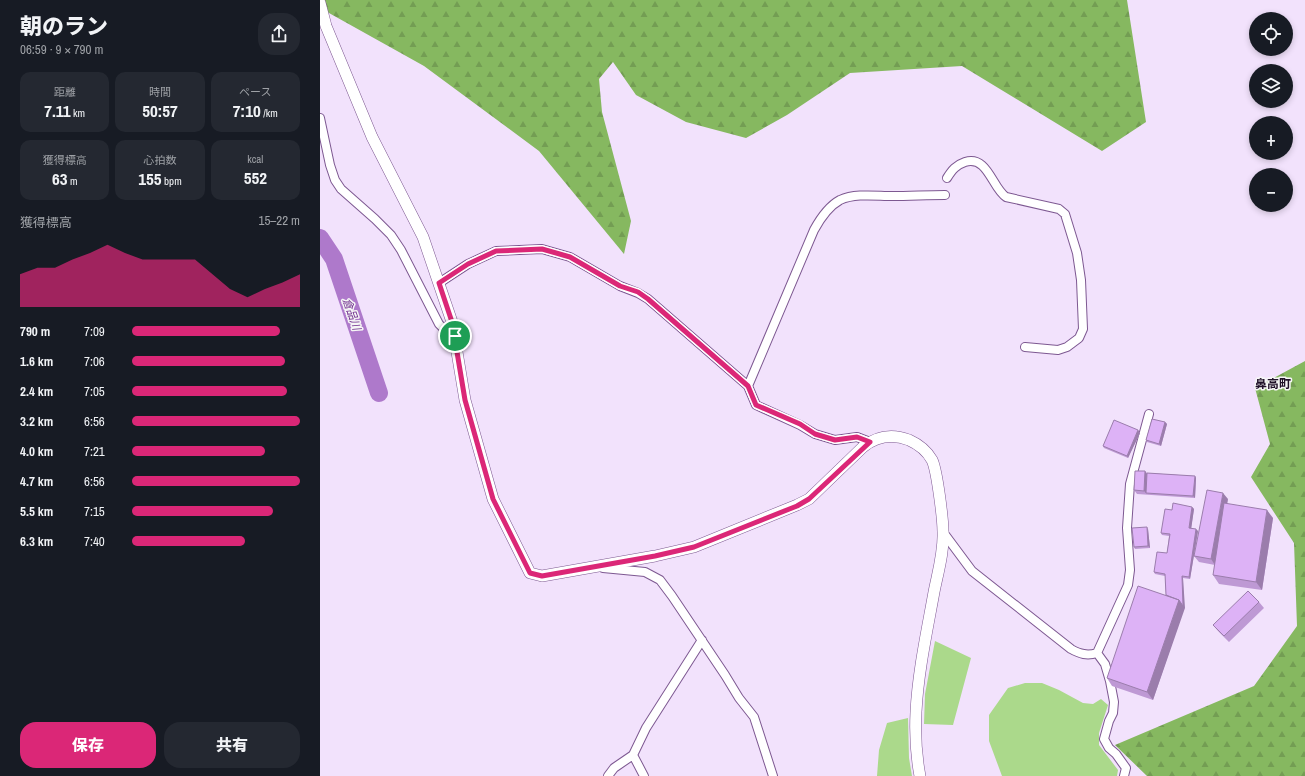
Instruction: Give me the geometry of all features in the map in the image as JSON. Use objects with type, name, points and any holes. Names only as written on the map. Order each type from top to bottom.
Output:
[{"type":"street","points":[[320,3],[326,26],[372,138],[423,237],[452,322],[465,400],[493,499],[530,573],[542,576],[655,556],[694,547],[797,506],[809,499],[870,442],[887,436],[902,438],[916,443],[932,460],[943,532],[941,555],[921,672],[916,712],[917,760],[920,776]]},
{"type":"street","points":[[320,118],[330,165],[335,180],[341,189],[391,235],[401,250],[439,324],[450,335],[455,336]]},
{"type":"street","points":[[947,178],[952,169],[958,164],[969,161],[976,162],[988,172],[1001,194],[1006,197],[1059,209],[1065,214],[1077,253],[1081,280],[1083,329],[1078,338],[1063,349],[1058,350],[1025,347]]},
{"type":"street","points":[[748,386],[814,230],[820,219],[828,210],[840,201],[849,198],[872,195],[945,195]]},
{"type":"street","points":[[439,283],[468,264],[496,251],[542,249],[570,257],[620,286],[638,292],[648,299],[748,386],[756,405],[800,424],[815,434],[835,440],[857,437],[870,442]]},
{"type":"street","points":[[1097,653],[1128,585],[1130,570],[1127,528],[1130,484],[1149,414]]},
{"type":"street","points":[[943,532],[972,570],[1071,649],[1077,653],[1088,655],[1097,653]]},
{"type":"street","points":[[595,567],[645,572],[660,580],[702,640],[739,698],[754,717],[771,774]]},
{"type":"street","points":[[608,776],[614,768],[633,755],[646,728],[702,640]]},
{"type":"street","points":[[1097,653],[1105,664],[1114,702],[1113,713],[1104,739],[1109,748],[1116,754],[1126,768],[1124,776]]},
{"type":"street","points":[[633,755],[644,776]]},
{"type":"green space","points":[[320,0],[1127,0],[1146,122],[1102,151],[962,66],[850,73],[787,115],[746,138],[686,122],[636,95],[613,62],[599,79],[602,112],[631,221],[624,254],[539,151],[424,66],[320,8]]},
{"type":"green space","points":[[1305,361],[1305,776],[1147,776],[1115,745],[1254,686],[1297,626],[1294,543],[1251,477],[1270,444],[1255,388]]},
{"type":"green space","points":[[935,641],[971,658],[953,725],[924,724],[925,694]]},
{"type":"green space","points":[[1025,683],[1042,683],[1083,703],[1093,704],[1101,699],[1108,705],[1099,733],[1099,745],[1118,770],[1117,776],[1002,776],[989,741],[989,715],[1008,688]]},
{"type":"green space","points":[[908,718],[909,758],[912,776],[877,776],[879,750],[887,723]]},
{"type":"building","points":[[1152,419],[1165,422],[1159,444],[1146,440]]},
{"type":"building","points":[[1114,420],[1138,430],[1127,456],[1103,446]]},
{"type":"building","points":[[1135,471],[1145,471],[1144,491],[1134,490]]},
{"type":"building","points":[[1147,473],[1195,476],[1193,496],[1146,493]]},
{"type":"building","points":[[1207,490],[1223,493],[1211,559],[1194,556]]},
{"type":"building","points":[[1173,503],[1192,507],[1189,528],[1196,529],[1189,577],[1182,576],[1183,606],[1179,600],[1166,595],[1165,574],[1154,572],[1157,552],[1167,553],[1170,534],[1161,533],[1165,509],[1172,510]]},
{"type":"building","points":[[1224,503],[1267,510],[1256,582],[1213,575]]},
{"type":"building","points":[[1147,527],[1148,546],[1134,547],[1132,528]]},
{"type":"building","points":[[1138,586],[1179,600],[1147,692],[1107,678]]},
{"type":"building","points":[[1248,591],[1259,602],[1224,636],[1213,625]]},
{"type":"waterway","name":"倉品川","points":[[320,238],[334,259],[379,393]]},
{"type":"district","name":"鼻高町","points":[[1273,384]]},
{"type":"route","points":[[542,249],[570,257],[620,286],[638,292],[648,299],[712,353],[748,386],[756,405],[800,424],[815,434],[835,440],[857,437],[870,442],[809,499],[797,506],[694,547],[672,553],[542,576],[530,573],[493,499],[465,400],[455,336],[439,283],[468,264],[496,251],[542,249]]}]
